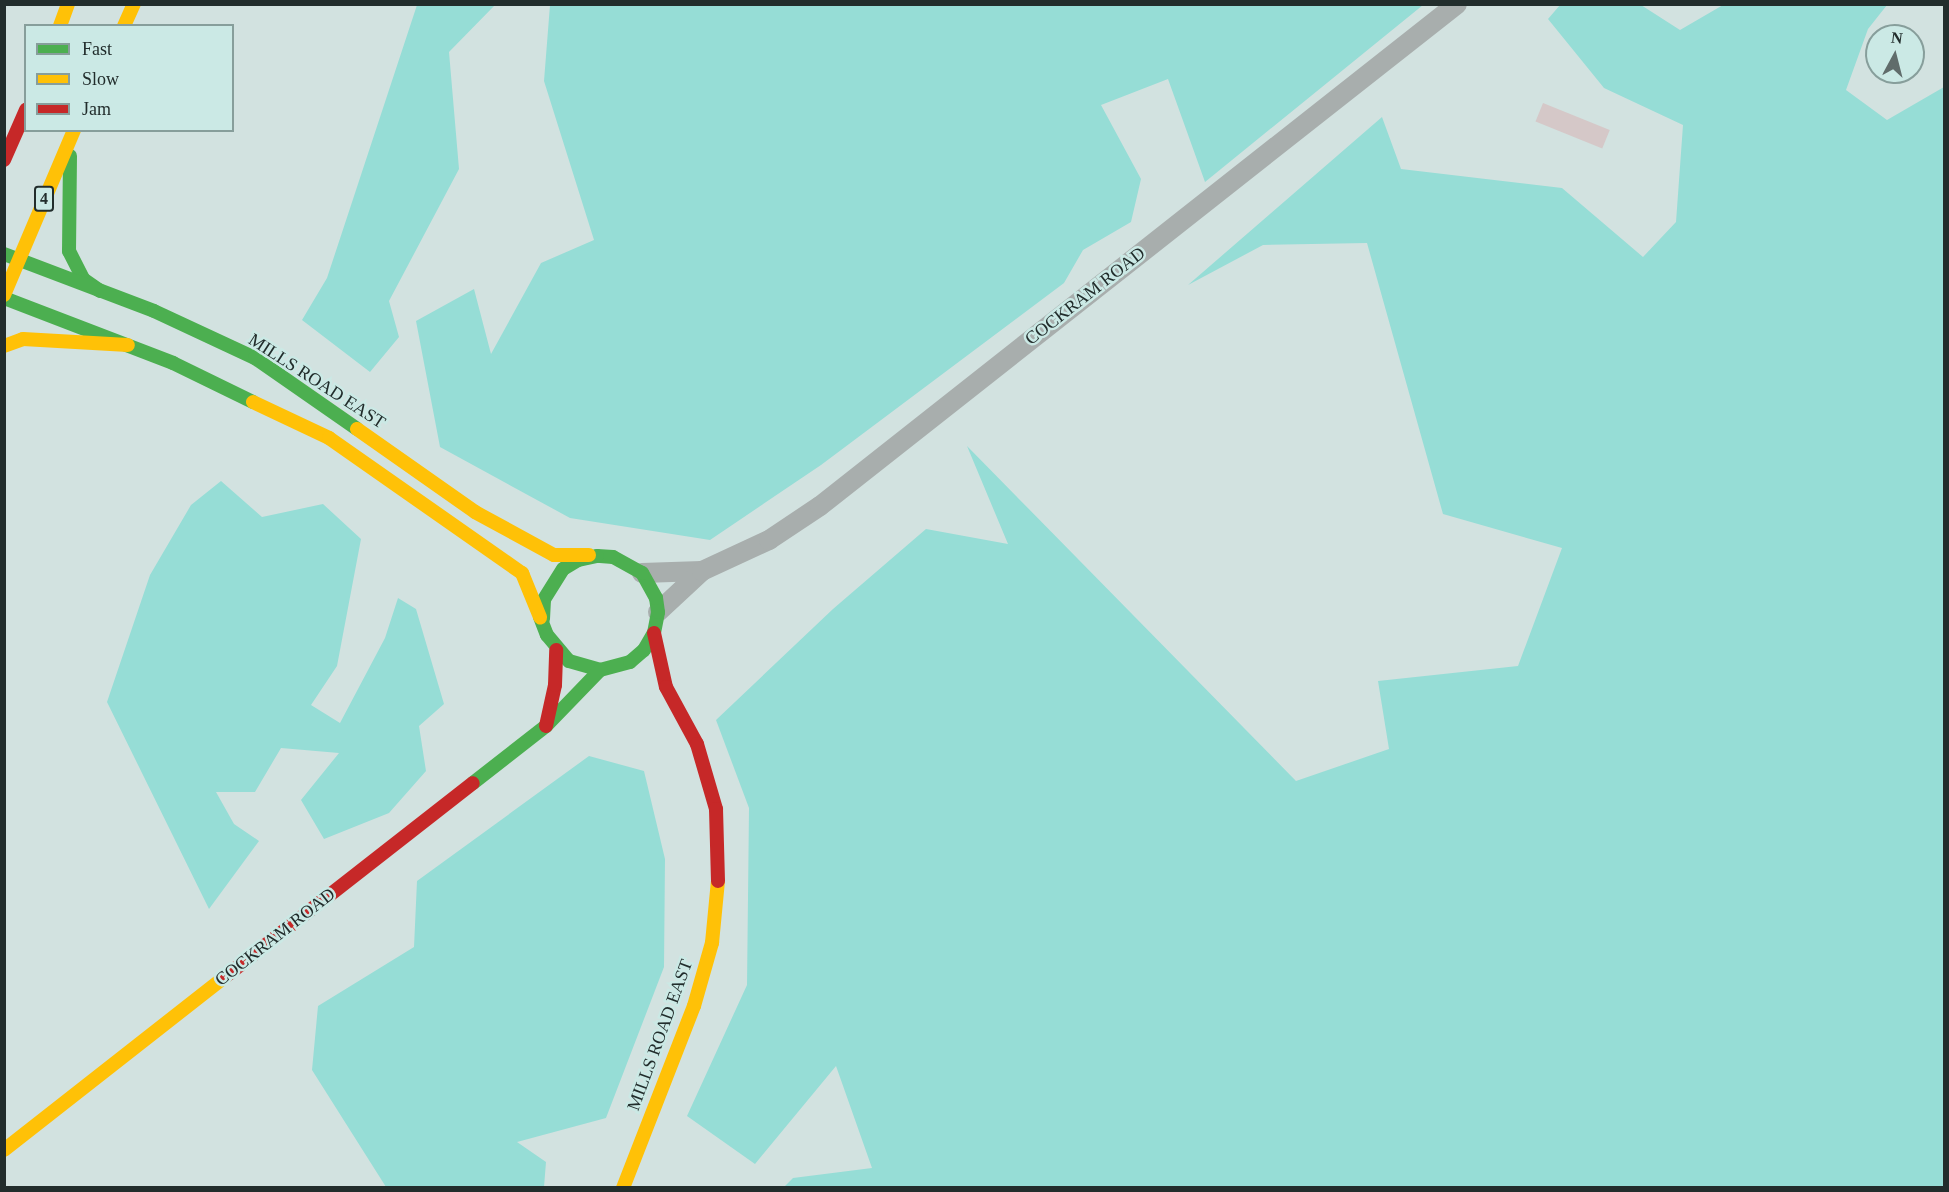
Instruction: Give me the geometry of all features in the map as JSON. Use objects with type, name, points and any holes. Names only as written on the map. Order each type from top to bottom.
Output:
[{"type":"main road","points":[[61,24],[68,4]]},
{"type":"main road","points":[[125,24],[134,4]]},
{"type":"main road","points":[[4,160],[24,115]]},
{"type":"main road","points":[[72,135],[69,250],[83,279],[100,291]]},
{"type":"main road","name":"4","points":[[4,296],[11,257],[72,135]]},
{"type":"main road","name":"MILLS ROAD EAST","points":[[11,257],[154,311],[255,358],[475,512],[554,555],[597,556]]},
{"type":"main road","points":[[4,296],[128,345],[329,438],[522,573],[556,650],[555,685],[546,726]]},
{"type":"main road","points":[[4,346],[23,339],[128,345]]},
{"type":"main road","points":[[543,619],[544,600],[563,569],[578,560],[597,556],[628,563],[642,573],[656,598],[658,612],[654,633],[644,650],[630,662],[606,670]]},
{"type":"main road","name":"MILLS ROAD EAST","points":[[623,1188],[694,1006],[712,943],[719,873],[713,798],[697,744],[666,687],[654,633]]},
{"type":"main road","points":[[556,650],[569,661],[666,687]]},
{"type":"main road","name":"COCKRAM ROAD","points":[[4,1150],[546,726],[606,670]]},
{"type":"street","name":"COCKRAM ROAD","points":[[658,612],[702,571],[769,540],[820,506],[1457,4]]},
{"type":"street","name":"COCKRAM ROAD","points":[[642,573],[702,571]]},
{"type":"shaded area","points":[[550,4],[1423,5],[1205,182],[1168,79],[1101,105],[1141,179],[1131,222],[1083,250],[1064,283],[821,465],[710,540],[570,518],[440,447],[416,321],[474,289],[491,354],[541,263],[594,240],[544,81]]},
{"type":"shaded area","points":[[417,5],[495,5],[449,52],[459,169],[389,301],[399,337],[370,372],[302,320],[327,278]]},
{"type":"shaded area","points":[[1560,5],[1641,5],[1680,30],[1723,5],[1887,5],[1872,24],[1865,24],[1865,37],[1846,90],[1887,120],[1944,87],[1944,1187],[784,1187],[793,1178],[872,1168],[836,1066],[755,1164],[687,1116],[747,985],[749,808],[716,720],[833,609],[926,529],[1008,544],[967,446],[1296,781],[1389,749],[1378,681],[1518,666],[1562,548],[1443,514],[1367,243],[1263,245],[1188,285],[1382,117],[1401,169],[1562,188],[1643,257],[1676,222],[1683,125],[1604,88],[1548,19]]},
{"type":"shaded area","points":[[221,481],[262,517],[323,504],[361,539],[337,666],[311,705],[340,723],[385,638],[398,598],[416,609],[444,704],[419,726],[426,771],[389,813],[324,839],[301,800],[339,753],[281,748],[255,792],[216,792],[234,824],[259,841],[209,909],[107,702],[150,575],[191,505]]},
{"type":"shaded area","points":[[589,756],[644,771],[665,859],[664,967],[606,1118],[517,1142],[546,1162],[544,1187],[386,1187],[312,1070],[318,1006],[414,947],[417,881]]},
{"type":"building","points":[[1543,103],[1610,130],[1602,149],[1536,122]]},
{"type":"traffic: fast","points":[[70,156],[69,251],[83,279],[100,291]]},
{"type":"traffic: fast","points":[[4,254],[154,311],[255,358],[357,429]]},
{"type":"traffic: fast","points":[[4,298],[173,363],[253,402]]},
{"type":"traffic: fast","points":[[540,617],[547,635],[569,661],[600,670],[630,662],[644,650],[654,633],[658,612],[656,598],[642,573],[613,557],[597,556],[578,560],[563,569],[544,600],[543,619]]},
{"type":"traffic: fast","points":[[473,783],[546,726],[600,670]]},
{"type":"traffic: slow","points":[[61,24],[68,4]]},
{"type":"traffic: slow","points":[[125,24],[134,4]]},
{"type":"traffic: slow","points":[[4,295],[73,132]]},
{"type":"traffic: slow","points":[[4,346],[23,339],[128,345]]},
{"type":"traffic: slow","points":[[253,402],[329,438],[522,573],[540,617]]},
{"type":"traffic: slow","points":[[357,429],[475,512],[554,555],[589,555]]},
{"type":"traffic: slow","points":[[623,1188],[694,1006],[712,943],[718,881]]},
{"type":"traffic: slow","points":[[4,1150],[226,976]]},
{"type":"traffic: jam","points":[[4,160],[24,115]]},
{"type":"traffic: jam","points":[[654,633],[666,687],[697,744],[716,809],[718,881]]},
{"type":"traffic: jam","points":[[546,726],[555,685],[556,650]]},
{"type":"traffic: jam","points":[[226,976],[473,783]]}]
